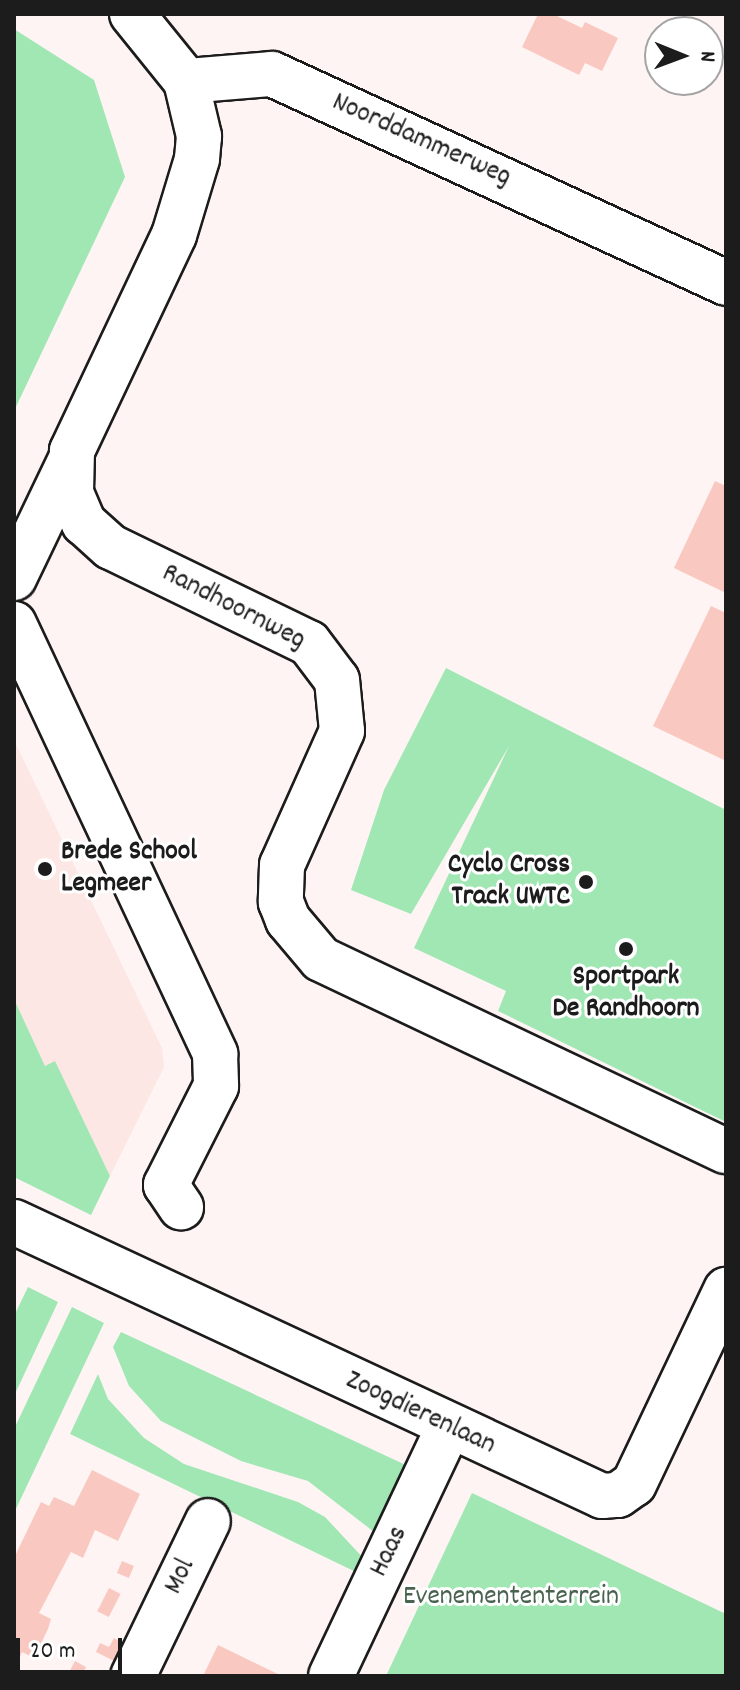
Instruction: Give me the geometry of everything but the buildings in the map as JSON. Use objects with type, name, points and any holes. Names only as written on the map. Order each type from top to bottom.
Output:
[{"type":"street","points":[[14,578],[185,207],[199,136],[186,81],[163,45],[132,14]]},
{"type":"street","name":"Noorddammerweg","points":[[186,81],[272,74],[726,283]]},
{"type":"street","name":"Randhoornweg","points":[[70,461],[76,508],[95,536],[309,643],[337,680],[342,731],[280,876],[283,910],[306,948],[321,959],[726,1151]]},
{"type":"street","points":[[14,624],[215,1054],[216,1086],[166,1185],[181,1207]]},
{"type":"street","name":"Zoogdierenlaan","points":[[14,1222],[584,1490],[618,1495],[634,1484],[726,1290]]},
{"type":"street","name":"Haas","points":[[331,1676],[448,1428]]},
{"type":"street","name":"Mol","points":[[133,1676],[208,1521]]},
{"type":"shaded area","name":"Brede School Legmeer","points":[[14,740],[162,1048],[164,1067],[110,1176],[55,1062],[45,1066],[14,999]]},
{"type":"green space","points":[[14,29],[94,80],[125,177],[14,411]]},
{"type":"green space","name":"Cyclo Cross Track UWTC","points":[[446,668],[726,810],[726,1122],[498,1011],[506,991],[414,948],[509,746],[411,914],[351,890],[384,790]]},
{"type":"green space","points":[[14,999],[45,1066],[55,1061],[110,1176],[91,1215],[14,1177]]},
{"type":"green space","points":[[28,1287],[58,1302],[14,1396],[14,1316]]},
{"type":"green space","points":[[72,1307],[104,1323],[14,1513],[14,1429]]},
{"type":"green space","points":[[121,1332],[410,1467],[378,1535],[308,1481],[241,1461],[161,1421],[129,1386],[113,1347]]},
{"type":"green space","points":[[98,1374],[108,1399],[144,1438],[184,1464],[298,1502],[325,1517],[367,1562],[360,1574],[70,1434]]},
{"type":"green space","name":"Evenemententerrein","points":[[472,1493],[726,1614],[726,1676],[386,1676]]},
{"type":"place","name":"Brede School Legmeer","points":[[45,869]]},
{"type":"place","name":"Cyclo Cross Track UWTC","points":[[586,882]]},
{"type":"place","name":"Sportpark De Randhoorn","points":[[626,949]]}]
